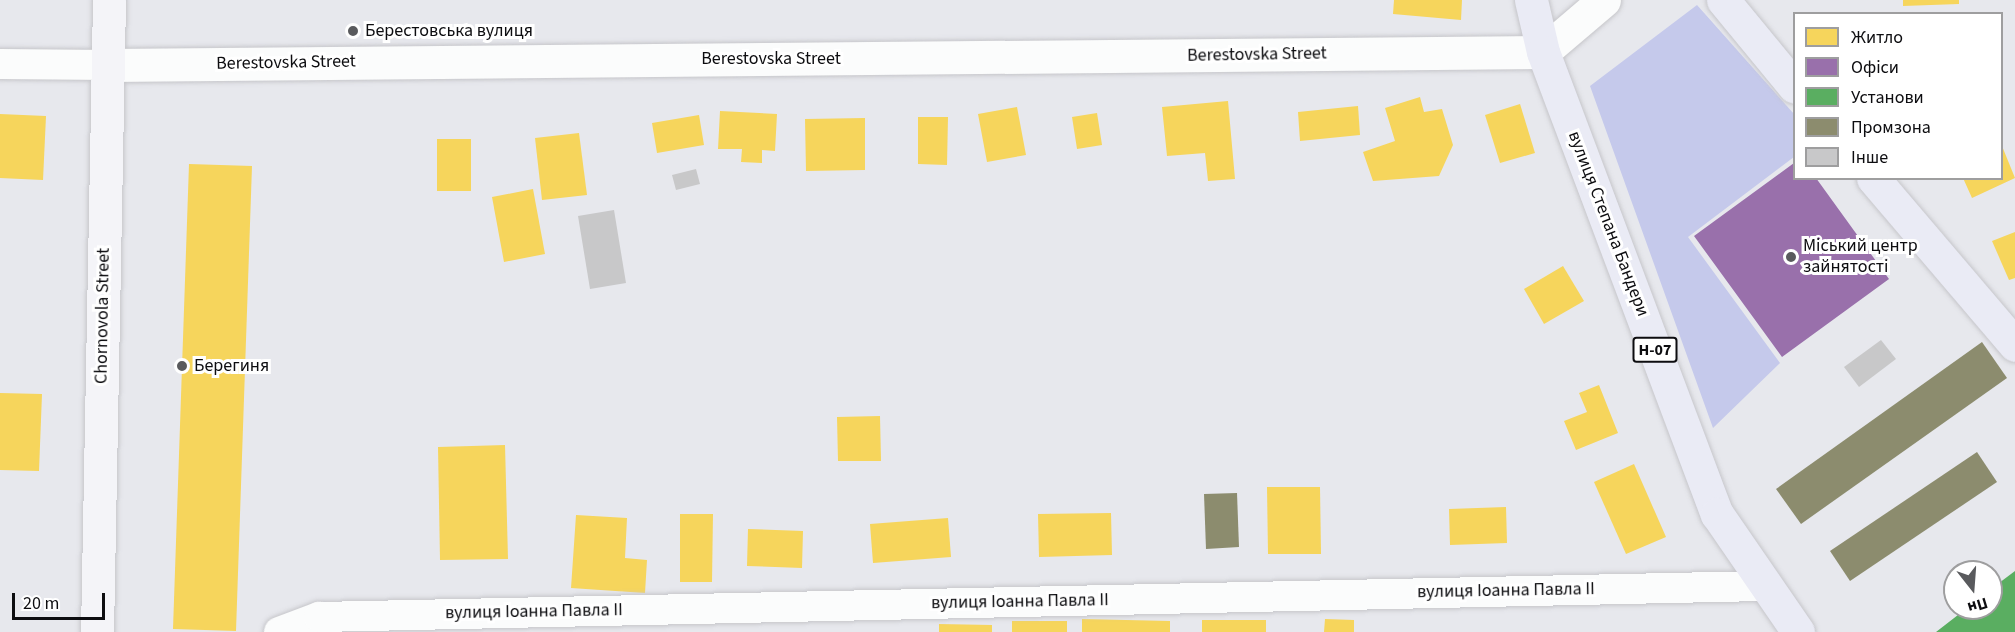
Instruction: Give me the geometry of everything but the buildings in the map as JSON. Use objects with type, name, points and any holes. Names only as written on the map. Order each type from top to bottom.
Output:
[{"type":"main road","name":"Chornovola Street","points":[[97,632],[109,0]]},
{"type":"main road","name":"вулиця Степана Бандери","points":[[1531,0],[1543,52],[1717,514],[1763,586],[1798,632]]},
{"type":"main road","points":[[1723,0],[1793,85]]},
{"type":"main road","points":[[1876,180],[2015,345]]},
{"type":"street","points":[[1543,52],[1604,0]]},
{"type":"street","name":"Berestovska Street","points":[[0,64],[109,65],[1543,52]]},
{"type":"street","name":"вулиця Іоанна Павла II","points":[[279,632],[319,617],[1763,586]]},
{"type":"shaded area","points":[[1697,5],[1793,113],[1793,158],[1688,237],[1780,363],[1713,428],[1590,86]]},
{"type":"place","name":"Берестовська вулиця","points":[[353,31]]},
{"type":"place","name":"Міський центр зайнятості","points":[[1791,257]]},
{"type":"place","name":"Берегиня","points":[[182,366]]}]
